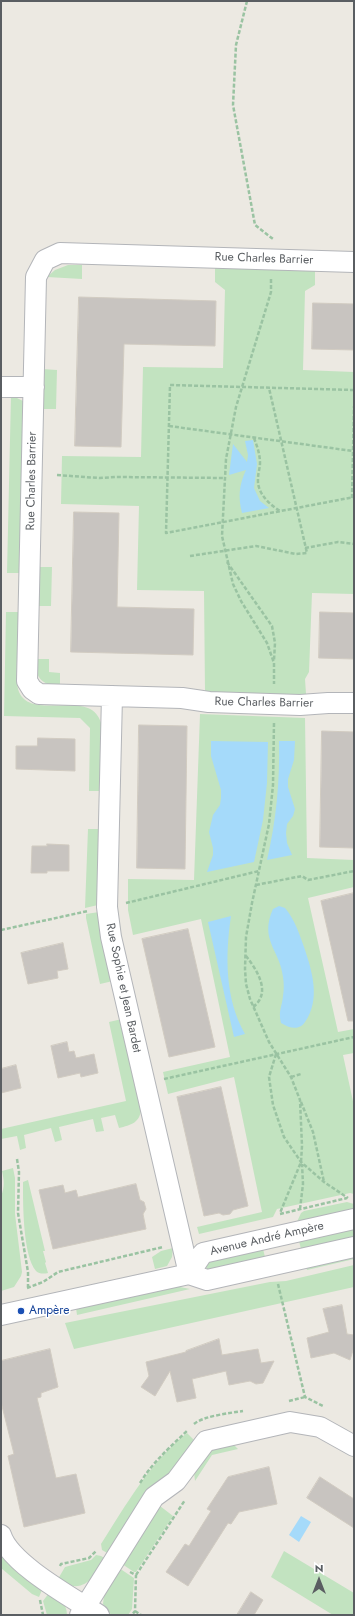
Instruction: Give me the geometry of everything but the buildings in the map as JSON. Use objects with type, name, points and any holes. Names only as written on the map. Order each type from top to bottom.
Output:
[{"type":"street","name":"Rue Charles Barrier","points":[[354,262],[60,253],[45,260],[36,277],[27,681],[32,689],[40,694],[182,698],[209,702],[274,704],[354,703]]},
{"type":"street","points":[[1,387],[34,387]]},
{"type":"street","name":"Rue Sophie et Jean Bardet","points":[[112,696],[106,907],[111,938],[144,1084],[189,1274]]},
{"type":"street","name":"Avenue André Ampère","points":[[189,1274],[203,1253],[354,1219]]},
{"type":"street","points":[[1,1315],[189,1274],[207,1280],[354,1247]]},
{"type":"street","points":[[1,1535],[14,1556],[33,1572],[88,1612],[114,1562],[154,1497],[176,1481],[206,1441],[290,1422],[320,1427],[354,1446]]},
{"type":"path","points":[[247,1],[236,44],[233,105],[255,225],[278,243],[271,292],[236,407],[230,435],[226,459],[222,536],[226,561],[233,584],[241,601],[267,643],[274,663]]},
{"type":"path","points":[[354,390],[170,385],[166,533],[353,497],[354,406]]},
{"type":"path","points":[[190,556],[256,546],[296,554],[307,553],[269,388]]},
{"type":"path","points":[[169,426],[353,451]]},
{"type":"path","points":[[254,438],[259,452],[259,488],[265,499],[280,511]]},
{"type":"path","points":[[57,475],[99,478],[225,478]]},
{"type":"path","points":[[306,548],[338,542],[354,544]]},
{"type":"path","points":[[226,561],[272,626],[275,643],[272,785],[269,824],[246,936],[246,984],[253,1007],[269,1042],[291,1077],[313,1132],[324,1182]]},
{"type":"path","points":[[1,930],[260,871]]},
{"type":"path","points":[[256,885],[302,876],[308,880],[354,871]]},
{"type":"path","points":[[246,956],[256,968],[262,988],[260,1002],[253,1007]]},
{"type":"path","points":[[144,1084],[354,1037]]},
{"type":"path","points":[[276,1054],[270,1077],[273,1104],[284,1137],[301,1162],[324,1182],[348,1198]]},
{"type":"path","points":[[291,1077],[300,1074]]},
{"type":"path","points":[[293,1233],[293,1224],[300,1209],[303,1184],[301,1162],[302,1146],[300,1100]]},
{"type":"path","points":[[17,1160],[19,1172],[18,1212],[28,1272],[28,1287]]},
{"type":"path","points":[[280,1213],[301,1162]]},
{"type":"path","points":[[43,1282],[58,1272],[167,1246]]},
{"type":"path","points":[[274,1265],[305,1397],[326,1408]]},
{"type":"path","points":[[132,1615],[135,1611],[136,1575],[188,1496]]},
{"type":"path","points":[[50,1583],[61,1564],[89,1558],[96,1550],[136,1575]]},
{"type":"path","points":[[135,1611],[140,1615]]},
{"type":"green space","points":[[68,265],[82,265],[82,279],[47,277],[55,270]]},
{"type":"green space","points":[[215,268],[315,270],[315,285],[305,291],[303,370],[354,372],[354,594],[312,593],[309,672],[305,679],[306,694],[299,698],[205,692],[204,591],[137,590],[139,506],[61,504],[62,456],[141,457],[143,367],[223,368],[225,290],[215,282]]},
{"type":"green space","points":[[42,369],[57,370],[56,409],[42,409]]},
{"type":"green space","points":[[11,395],[23,401],[24,408],[21,573],[7,573]]},
{"type":"green space","points":[[38,567],[52,567],[51,606],[37,606]]},
{"type":"green space","points":[[6,612],[20,612],[17,654],[17,677],[19,692],[26,700],[36,704],[48,706],[74,705],[86,707],[95,713],[101,723],[103,738],[103,766],[101,791],[89,791],[90,728],[80,718],[4,716]]},
{"type":"green space","points":[[35,659],[49,659],[49,672],[60,673],[60,687],[48,684],[40,679]]},
{"type":"green space","points":[[200,714],[305,718],[307,858],[354,860],[354,887],[308,898],[338,1032],[354,1029],[354,1053],[343,1055],[354,1106],[354,1194],[350,1193],[277,1209],[273,1217],[199,1234],[197,1227],[262,1212],[234,1077],[168,1094],[163,1072],[230,1057],[201,919],[133,935],[128,910],[128,879],[194,880]]},
{"type":"green space","points":[[88,829],[100,829],[98,905],[85,908]]},
{"type":"green space","points":[[99,912],[113,981],[100,984],[86,918],[86,914]]},
{"type":"green space","points":[[122,1019],[141,1109],[139,1117],[134,1123],[119,1128],[115,1115],[101,1118],[104,1131],[96,1132],[93,1119],[59,1127],[62,1140],[55,1142],[51,1128],[24,1135],[26,1148],[20,1150],[17,1136],[1,1139],[1,1129],[126,1101],[109,1022]]},
{"type":"green space","points":[[13,1168],[15,1178],[15,1214],[22,1272],[14,1287],[1,1291],[1,1196],[4,1184],[2,1171]]},
{"type":"green space","points":[[28,1180],[45,1251],[43,1251],[48,1273],[43,1274],[36,1271],[32,1264],[28,1254],[26,1242],[23,1182]]},
{"type":"green space","points":[[347,1202],[354,1204],[354,1213],[296,1224],[301,1213],[304,1211]]},
{"type":"green space","points":[[354,1225],[354,1241],[302,1253],[298,1237]]},
{"type":"green space","points":[[262,1245],[266,1261],[208,1270],[205,1266],[206,1259]]},
{"type":"green space","points":[[173,1248],[172,1257],[167,1266],[155,1269],[152,1257],[161,1251]]},
{"type":"green space","points":[[354,1252],[354,1259],[307,1270],[305,1263]]},
{"type":"green space","points":[[354,1265],[354,1287],[74,1349],[65,1323],[270,1282],[286,1281]]},
{"type":"green space","points":[[175,1286],[190,1289],[77,1315],[76,1308]]},
{"type":"green space","points":[[187,1433],[195,1441],[109,1554],[102,1550],[101,1544],[129,1499],[161,1457]]},
{"type":"green space","points":[[232,1443],[238,1449],[212,1455],[195,1481],[194,1472],[207,1450]]},
{"type":"green space","points":[[160,1506],[173,1516],[136,1572],[134,1572],[122,1564]]},
{"type":"green space","points":[[284,1551],[354,1593],[354,1615],[333,1615],[271,1577]]},
{"type":"green space","points":[[1,1552],[42,1590],[39,1597],[32,1594],[1,1568]]},
{"type":"green space","points":[[96,1555],[106,1559],[96,1573],[84,1584],[73,1586],[58,1579],[65,1567],[91,1560]]},
{"type":"green space","points":[[119,1568],[134,1578],[132,1609],[128,1615],[112,1615],[103,1604],[104,1595]]},
{"type":"green space","points":[[49,1593],[64,1604],[67,1615],[47,1615],[43,1601]]},
{"type":"water","points":[[253,440],[257,464],[254,488],[260,501],[269,508],[242,513],[240,491],[246,470],[229,475],[233,444],[247,462],[248,455],[245,441]]},
{"type":"water","points":[[211,741],[268,742],[267,783],[263,820],[254,862],[207,872],[213,855],[209,832],[213,815],[220,805],[221,798],[221,790],[211,756]]},
{"type":"water","points":[[279,741],[295,741],[294,760],[288,779],[288,787],[295,809],[293,816],[287,824],[286,833],[287,843],[292,855],[267,860],[277,801]]},
{"type":"water","points":[[279,906],[285,908],[296,927],[310,966],[314,985],[313,1004],[310,1013],[303,1025],[297,1028],[284,1025],[281,1023],[280,1019],[284,991],[283,979],[278,959],[269,937],[268,929],[269,920],[273,909]]},
{"type":"water","points":[[231,916],[228,946],[228,977],[230,992],[238,1021],[245,1034],[234,1037],[208,922]]},
{"type":"water","points":[[301,1516],[311,1522],[299,1542],[289,1535]]},
{"type":"place","name":"Ampère","points":[[21,1311]]}]
